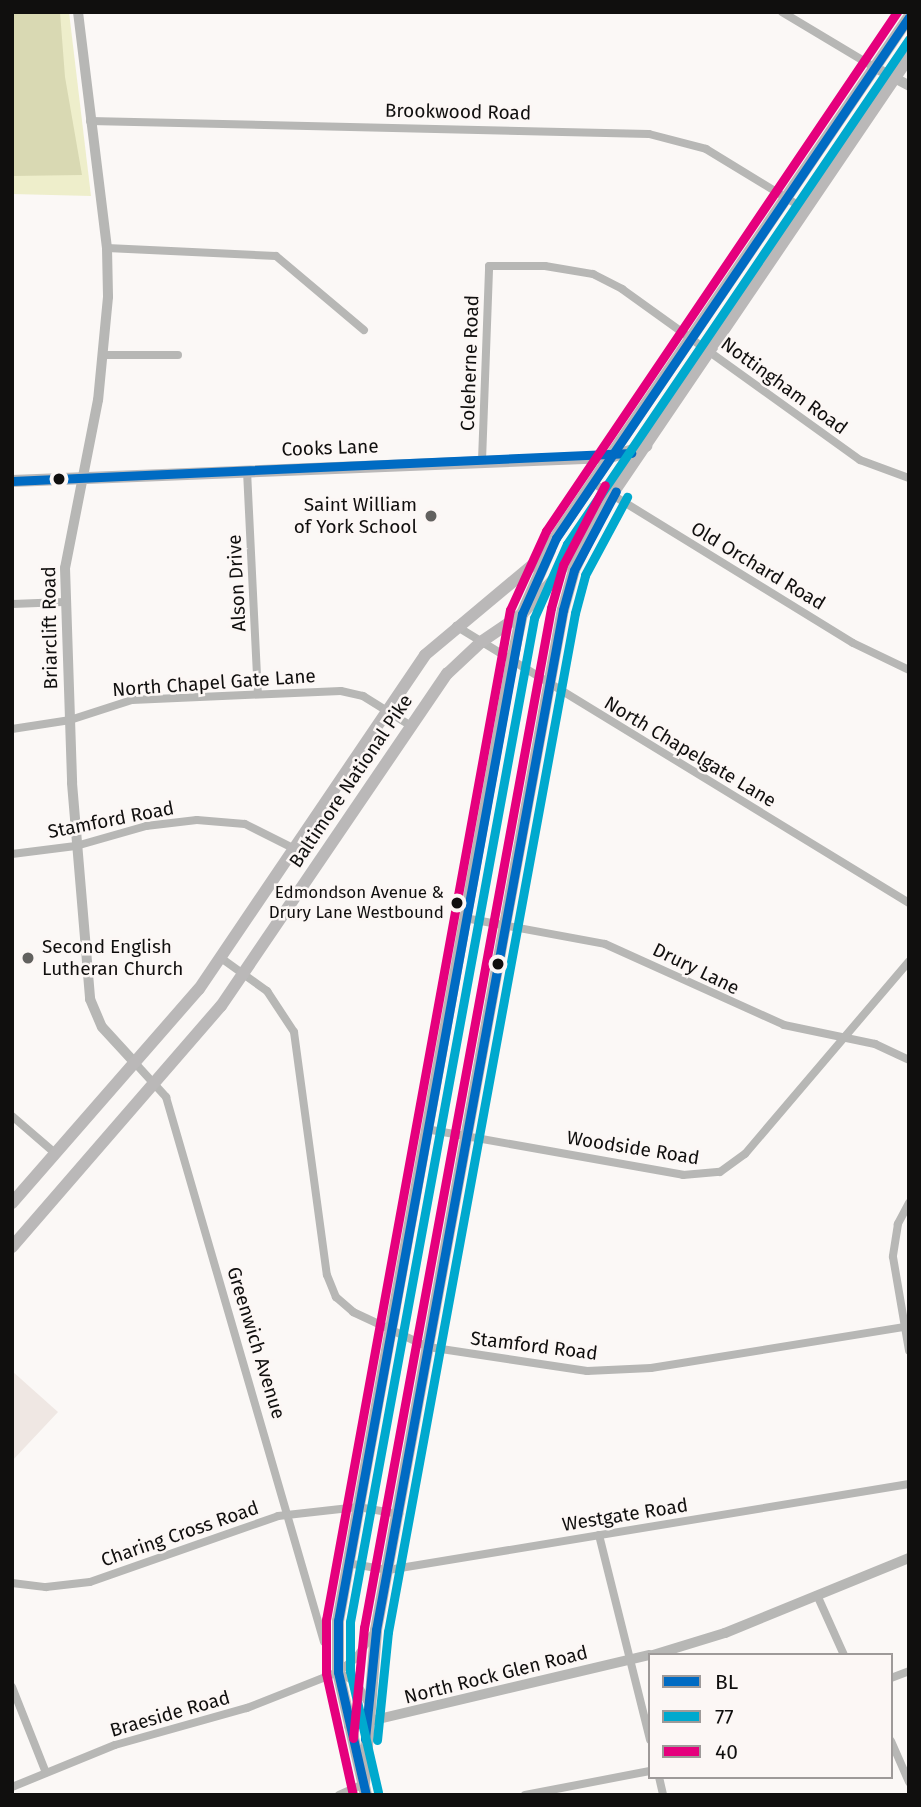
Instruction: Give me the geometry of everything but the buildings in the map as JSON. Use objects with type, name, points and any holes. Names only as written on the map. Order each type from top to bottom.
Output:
[{"type":"main road","name":"Baltimore National Pike","points":[[12,1203],[136,1065],[221,958],[425,655],[456,626],[528,571],[556,538],[909,16]]},
{"type":"main road","name":"Baltimore National Pike","points":[[12,1247],[157,1084],[244,974],[447,674],[481,642],[522,614],[556,578],[909,57]]},
{"type":"main road","name":"Cooks Lane","points":[[12,481],[610,457],[647,445]]},
{"type":"main road","points":[[365,1790],[365,1724],[376,1630],[505,925],[569,588],[601,513]]},
{"type":"main road","points":[[365,1790],[338,1672],[336,1640],[347,1563],[512,661],[522,614],[556,538]]},
{"type":"street","name":"Briarclift Road","points":[[78,12],[107,248],[104,355],[66,559],[64,602],[76,846],[90,999],[102,1027],[136,1065]]},
{"type":"street","points":[[782,12],[909,86]]},
{"type":"street","name":"Brookwood Road","points":[[90,121],[649,134],[706,149],[806,210]]},
{"type":"street","points":[[107,248],[276,256],[364,330]]},
{"type":"street","name":"Nottingham Road","points":[[489,266],[562,267],[593,274],[691,338],[860,460],[909,478]]},
{"type":"street","name":"Coleherne Road","points":[[482,461],[489,266]]},
{"type":"street","points":[[104,355],[178,355]]},
{"type":"street","name":"Alson Drive","points":[[247,471],[258,694]]},
{"type":"street","name":"Old Orchard Road","points":[[593,483],[853,643],[909,670]]},
{"type":"street","points":[[12,604],[64,602]]},
{"type":"street","name":"North Chapelgate Lane","points":[[456,626],[909,903]]},
{"type":"street","name":"North Chapel Gate Lane","points":[[12,729],[70,720],[132,700],[353,692],[411,726]]},
{"type":"street","name":"Stamford Road","points":[[12,854],[76,846],[146,826],[197,820],[245,824],[295,849]]},
{"type":"street","name":"Drury Lane","points":[[465,918],[605,944],[730,1004],[796,1029],[875,1044],[909,1060]]},
{"type":"street","name":"Stamford Road","points":[[221,958],[277,1002],[295,1032],[330,1286],[344,1306],[428,1347],[556,1369],[620,1372],[905,1327]]},
{"type":"street","name":"Woodside Road","points":[[426,1129],[683,1175],[720,1172],[745,1154],[909,961]]},
{"type":"street","name":"Greenwich Avenue","points":[[136,1065],[157,1084],[168,1104],[290,1517],[324,1642]]},
{"type":"street","points":[[12,1116],[56,1154]]},
{"type":"street","points":[[909,1203],[894,1240],[909,1351]]},
{"type":"street","name":"Westgate Road","points":[[347,1563],[388,1570],[909,1484]]},
{"type":"street","name":"Charing Cross Road","points":[[12,1583],[46,1587],[90,1582],[278,1516],[290,1517],[358,1507],[399,1514]]},
{"type":"street","points":[[599,1535],[648,1732]]},
{"type":"street","name":"North Rock Glen Road","points":[[658,1653],[725,1633],[909,1558]]},
{"type":"street","points":[[817,1595],[843,1653]]},
{"type":"street","name":"Braeside Road","points":[[12,1787],[161,1728],[247,1708],[338,1672],[356,1658],[376,1630]]},
{"type":"street","name":"North Rock Glen Road","points":[[349,1726],[648,1656]]},
{"type":"street","points":[[338,1672],[356,1682],[367,1701]]},
{"type":"street","points":[[12,1687],[46,1773]]},
{"type":"street","points":[[893,1746],[909,1782]]},
{"type":"street","points":[[525,1795],[648,1771]]},
{"type":"street","points":[[338,1795],[365,1790]]},
{"type":"shaded area","points":[[12,1371],[58,1412],[12,1461]]},
{"type":"green space","points":[[12,12],[69,12],[91,196],[12,194]]},
{"type":"green space","points":[[12,12],[60,12],[65,77],[82,175],[12,176]]},
{"type":"transit line","name":"40","points":[[353,1795],[326,1673],[326,1620],[510,610],[546,531],[897,12]]},
{"type":"transit line","name":"BL","points":[[366,1795],[338,1672],[338,1621],[522,614],[556,538],[909,17]]},
{"type":"transit line","name":"77","points":[[378,1792],[350,1671],[350,1622],[534,618],[567,544],[909,39]]},
{"type":"transit line","name":"BL","points":[[12,481],[631,453]]},
{"type":"transit line","name":"40","points":[[353,1738],[364,1628],[551,608],[563,565],[605,485]]},
{"type":"transit line","name":"BL","points":[[365,1739],[376,1630],[563,610],[574,570],[616,491]]},
{"type":"transit line","name":"77","points":[[377,1740],[388,1632],[575,613],[585,575],[627,497]]},
{"type":"place","name":"Saint William of York School","points":[[431,516]]},
{"type":"place","name":"Edmondson Avenue & Drury Lane Westbound","points":[[457,903]]},
{"type":"place","name":"Second English Lutheran Church","points":[[28,958]]}]
